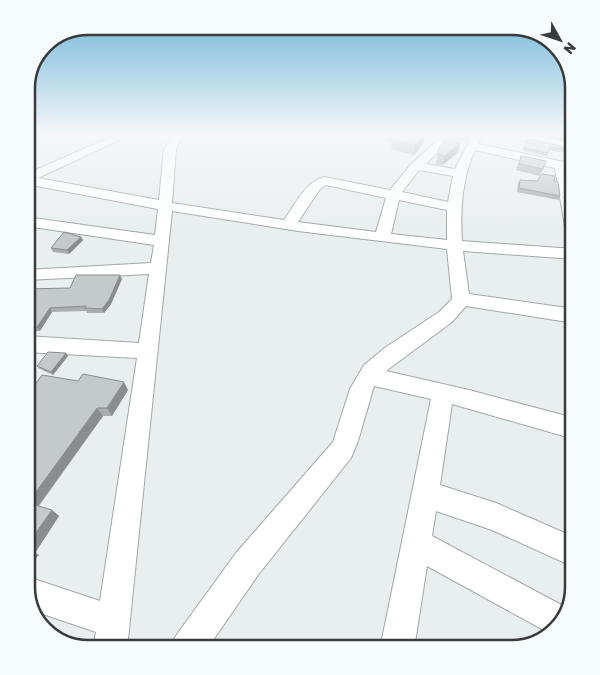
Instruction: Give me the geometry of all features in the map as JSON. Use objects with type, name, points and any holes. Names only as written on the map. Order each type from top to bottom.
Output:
[{"type":"street","points":[[35,175],[56,166]]},
{"type":"street","points":[[36,597],[112,635],[162,242],[169,166]]},
{"type":"street","points":[[382,238],[394,194],[416,166],[459,173]]},
{"type":"street","points":[[193,640],[247,564],[342,450],[347,440],[362,385],[369,376],[382,362],[410,340],[446,317],[458,306],[461,299],[454,246],[454,207],[459,173],[462,166]]},
{"type":"street","points":[[289,224],[315,186],[324,180],[454,207]]},
{"type":"street","points":[[35,181],[166,207],[382,238],[454,246],[565,253]]},
{"type":"street","points":[[35,223],[162,242]]},
{"type":"street","points":[[35,275],[158,268]]},
{"type":"street","points":[[461,299],[565,315]]},
{"type":"street","points":[[35,345],[148,351]]},
{"type":"street","points":[[369,376],[443,393],[565,427]]},
{"type":"street","points":[[399,640],[443,393]]},
{"type":"street","points":[[425,494],[496,516],[565,548]]},
{"type":"street","points":[[417,544],[554,618]]},
{"type":"building","points":[[526,166],[544,166],[543,169]]},
{"type":"building","points":[[542,174],[555,176],[554,181],[558,182],[560,196],[519,188],[520,180],[537,181]]},
{"type":"building","points":[[64,232],[81,237],[67,250],[51,248]]},
{"type":"building","points":[[76,275],[120,275],[109,300],[102,309],[85,308],[86,306],[50,308],[35,327],[35,289],[70,288]]},
{"type":"building","points":[[48,352],[66,353],[51,372],[37,366]]},
{"type":"building","points":[[83,374],[124,382],[107,408],[97,408],[35,493],[35,385],[42,375],[78,381]]},
{"type":"building","points":[[35,505],[52,510],[35,534]]}]
